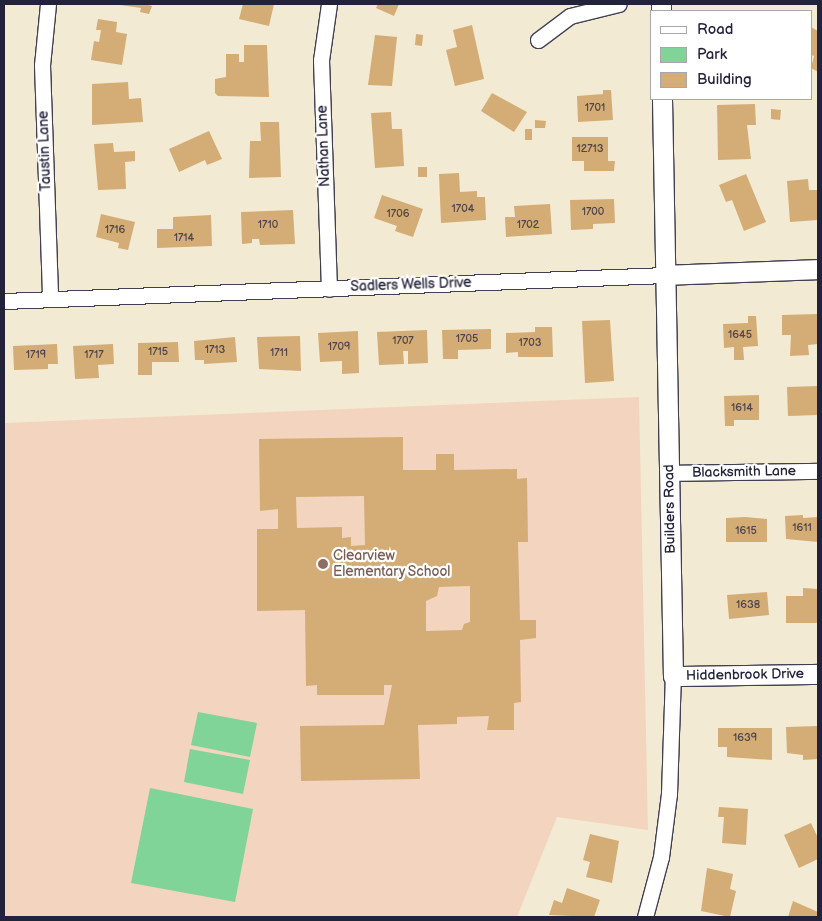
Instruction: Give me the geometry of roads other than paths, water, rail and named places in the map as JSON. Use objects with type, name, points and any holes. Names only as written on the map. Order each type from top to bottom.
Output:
[{"type":"street","name":"Taustin Lane","points":[[48,4],[42,65],[50,299]]},
{"type":"street","name":"Nathan Lane","points":[[329,4],[321,60],[329,288]]},
{"type":"street","points":[[538,40],[570,16],[619,4]]},
{"type":"street","name":"Builders Road","points":[[645,917],[661,857],[668,803],[673,676],[662,100]]},
{"type":"street","name":"Sadlers Wells Drive","points":[[4,301],[818,269]]},
{"type":"street","name":"Blacksmith Lane","points":[[669,473],[818,471]]},
{"type":"street","name":"Hiddenbrook Drive","points":[[673,676],[818,674]]},
{"type":"place","name":"Clearview Elementary School","points":[[323,564]]}]
